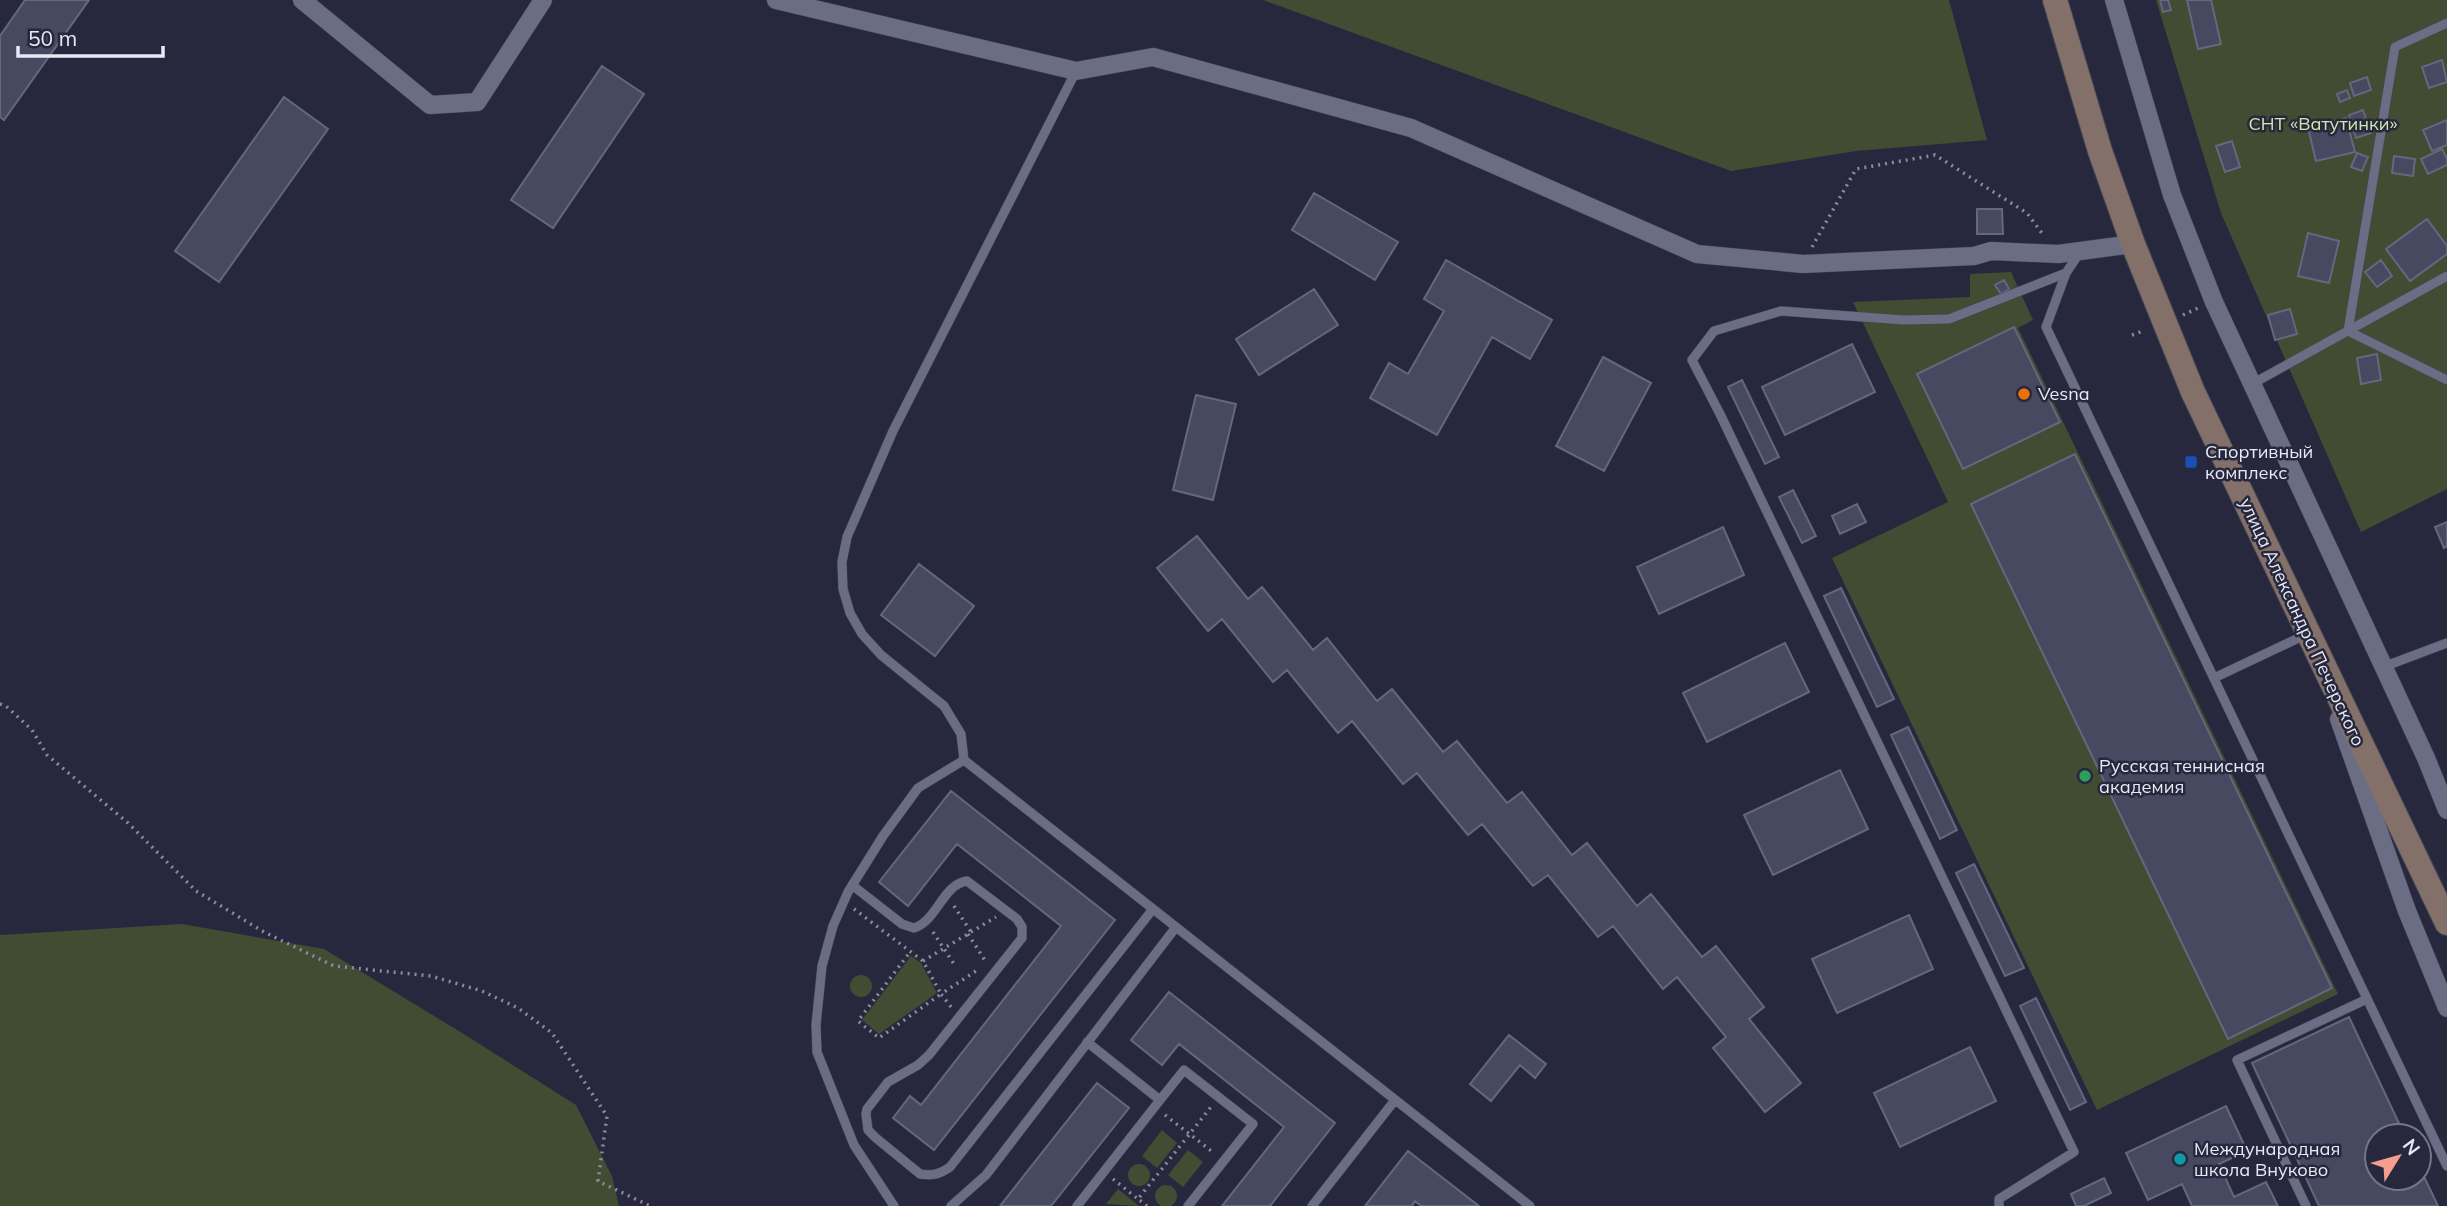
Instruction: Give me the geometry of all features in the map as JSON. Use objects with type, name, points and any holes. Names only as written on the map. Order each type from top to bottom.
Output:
[{"type":"main road","name":"улица Александра Печерского","points":[[2055,0],[2099,151],[2133,244],[2193,392],[2447,923]]},
{"type":"street","points":[[302,0],[430,105],[477,102],[543,0]]},
{"type":"street","points":[[776,0],[1076,71],[1153,57],[1411,128],[1697,254],[1802,264],[1974,256],[1991,251],[2058,254],[2133,244]]},
{"type":"street","points":[[2114,0],[2172,195],[2214,302],[2447,810]]},
{"type":"street","points":[[2319,659],[2365,797],[2407,911],[2447,1008]]},
{"type":"lane","points":[[2348,331],[2395,47],[2447,23]]},
{"type":"lane","points":[[1076,71],[893,431],[847,537],[842,562],[843,589],[850,612],[862,634],[881,655],[944,706],[961,734],[964,760],[1530,1206]]},
{"type":"lane","points":[[2081,250],[2066,273],[2046,327],[2447,1166]]},
{"type":"lane","points":[[1999,1206],[1999,1199],[2074,1152],[1692,360],[1714,331],[1781,311],[1904,320],[1949,319],[2066,273]]},
{"type":"lane","points":[[2252,384],[2447,276]]},
{"type":"lane","points":[[2348,331],[2447,380]]},
{"type":"lane","points":[[2214,678],[2307,634]]},
{"type":"lane","points":[[2383,667],[2447,643]]},
{"type":"lane","points":[[894,1206],[854,1145],[817,1052],[816,1016],[822,966],[833,926],[844,901],[883,836],[918,788],[964,760]]},
{"type":"lane","points":[[852,885],[902,924],[914,928],[926,921],[955,885],[967,881],[1021,923],[1022,938],[929,1055],[918,1065],[888,1082],[867,1109],[869,1130],[920,1174],[937,1175],[950,1167],[1153,909]]},
{"type":"lane","points":[[951,1206],[986,1175],[1176,927]]},
{"type":"lane","points":[[2306,1206],[2237,1060],[2367,999]]},
{"type":"lane","points":[[1087,1042],[1158,1104]]},
{"type":"lane","points":[[1077,1206],[1184,1070],[1253,1124],[1188,1206]]},
{"type":"lane","points":[[1312,1206],[1395,1100]]},
{"type":"path","points":[[1802,264],[1856,169],[1936,155],[2027,213],[2058,254]]},
{"type":"path","points":[[2182,315],[2204,306]]},
{"type":"path","points":[[2132,335],[2143,331]]},
{"type":"path","points":[[0,704],[6,706],[32,730],[47,755],[128,823],[196,891],[264,932],[334,967],[431,976],[482,991],[518,1008],[552,1033],[607,1116],[598,1181],[650,1206]]},
{"type":"path","points":[[910,952],[858,1021],[879,1038],[987,964],[947,895]]},
{"type":"path","points":[[844,901],[923,961],[941,994],[959,1017]]},
{"type":"path","points":[[923,961],[1007,911]]},
{"type":"path","points":[[926,921],[956,967]]},
{"type":"path","points":[[1138,1199],[1219,1097]]},
{"type":"path","points":[[1158,1104],[1224,1161]]},
{"type":"path","points":[[1104,1172],[1147,1206]]},
{"type":"green space","points":[[1263,0],[1949,0],[1987,140],[1856,151],[1731,171]]},
{"type":"green space","name":"СНТ «Ватутинки»","points":[[2156,0],[2447,0],[2447,489],[2361,532],[2221,213]]},
{"type":"green space","name":"Русская теннисная академия","points":[[2011,272],[2033,320],[2018,328],[2338,994],[2097,1110],[1832,558],[1948,502],[1853,302],[1970,297],[1970,274]]},
{"type":"green space","points":[[182,924],[324,949],[576,1105],[612,1176],[619,1206],[0,1206],[0,935]]},
{"type":"green space","points":[[911,956],[921,963],[937,993],[879,1034],[862,1020]]},
{"type":"green space","points":[[861,975],[869,978],[872,986],[869,994],[861,997],[853,994],[850,986],[853,978]]},
{"type":"green space","points":[[1162,1130],[1177,1143],[1157,1168],[1142,1156]]},
{"type":"green space","points":[[1188,1150],[1203,1162],[1183,1187],[1168,1175]]},
{"type":"green space","points":[[1139,1164],[1147,1167],[1150,1175],[1147,1183],[1139,1186],[1131,1183],[1128,1175],[1131,1167]]},
{"type":"green space","points":[[1166,1185],[1174,1188],[1177,1196],[1174,1204],[1166,1207],[1158,1204],[1155,1196],[1158,1188]]},
{"type":"green space","points":[[1118,1189],[1139,1206],[1106,1204]]},
{"type":"building","points":[[25,0],[89,0],[4,120],[0,117],[0,36]]},
{"type":"building","points":[[2160,0],[2168,0],[2171,10],[2163,12]]},
{"type":"building","points":[[2187,0],[2211,0],[2221,44],[2198,49]]},
{"type":"building","points":[[2442,60],[2447,82],[2429,88],[2422,67]]},
{"type":"building","points":[[602,66],[644,94],[553,228],[511,200]]},
{"type":"building","points":[[2367,77],[2371,90],[2354,96],[2350,83]]},
{"type":"building","points":[[2347,90],[2350,98],[2340,102],[2337,94]]},
{"type":"building","points":[[284,97],[328,129],[219,282],[175,251]]},
{"type":"building","points":[[2363,110],[2371,133],[2356,138],[2349,115]]},
{"type":"building","points":[[2346,118],[2355,152],[2316,161],[2308,128]]},
{"type":"building","points":[[2447,120],[2447,145],[2432,151],[2423,130]]},
{"type":"building","points":[[2232,141],[2240,167],[2225,172],[2216,146]]},
{"type":"building","points":[[2442,149],[2447,165],[2428,174],[2421,159]]},
{"type":"building","points":[[2357,153],[2368,157],[2362,171],[2351,167]]},
{"type":"building","points":[[2394,156],[2415,159],[2413,176],[2392,173]]},
{"type":"building","points":[[1314,193],[1398,242],[1375,280],[1292,230]]},
{"type":"building","points":[[1977,209],[2002,209],[2003,234],[1977,234]]},
{"type":"building","points":[[2427,219],[2447,246],[2447,254],[2410,281],[2386,249]]},
{"type":"building","points":[[2308,233],[2339,241],[2329,283],[2298,276]]},
{"type":"building","points":[[1446,260],[1552,320],[1530,359],[1492,337],[1437,435],[1370,398],[1389,363],[1408,374],[1444,311],[1424,299]]},
{"type":"building","points":[[2381,260],[2392,276],[2377,287],[2365,272]]},
{"type":"building","points":[[2004,280],[2009,289],[2001,294],[1995,285]]},
{"type":"building","points":[[1314,289],[1338,325],[1259,375],[1236,339]]},
{"type":"building","points":[[2290,309],[2297,334],[2275,340],[2268,315]]},
{"type":"building","points":[[2014,327],[2060,422],[1963,469],[1917,374]]},
{"type":"building","points":[[1852,344],[1875,392],[1785,435],[1762,387]]},
{"type":"building","points":[[2377,354],[2381,380],[2361,384],[2357,358]]},
{"type":"building","points":[[1603,357],[1651,383],[1604,471],[1556,446]]},
{"type":"building","points":[[1742,380],[1779,457],[1765,464],[1728,387]]},
{"type":"building","points":[[1196,395],[1236,404],[1213,500],[1173,490]]},
{"type":"building","points":[[2075,454],[2332,988],[2228,1039],[1971,504]]},
{"type":"building","points":[[1793,490],[1816,536],[1802,543],[1779,497]]},
{"type":"building","points":[[1857,504],[1866,522],[1840,534],[1832,516]]},
{"type":"building","points":[[2447,522],[2447,546],[2444,548],[2435,527]]},
{"type":"building","points":[[1723,527],[1744,575],[1659,614],[1637,567]]},
{"type":"building","points":[[1197,536],[1248,599],[1262,587],[1313,650],[1327,638],[1377,701],[1392,689],[1443,752],[1457,741],[1507,803],[1522,792],[1572,855],[1587,843],[1637,906],[1651,894],[1702,957],[1716,946],[1764,1007],[1749,1019],[1801,1083],[1765,1112],[1713,1048],[1726,1037],[1677,977],[1663,989],[1613,926],[1598,937],[1548,875],[1533,886],[1482,824],[1468,835],[1417,773],[1403,784],[1352,721],[1338,733],[1287,670],[1273,682],[1222,619],[1208,631],[1157,568]]},
{"type":"building","points":[[919,564],[974,606],[935,656],[881,615]]},
{"type":"building","points":[[1841,588],[1894,699],[1877,707],[1824,596]]},
{"type":"building","points":[[1785,643],[1809,692],[1707,742],[1683,693]]},
{"type":"building","points":[[1908,727],[1957,830],[1940,839],[1891,735]]},
{"type":"building","points":[[1840,770],[1868,829],[1773,875],[1744,815]]},
{"type":"building","points":[[951,791],[1115,920],[934,1150],[893,1118],[910,1096],[921,1105],[1061,926],[957,844],[908,906],[879,882]]},
{"type":"building","points":[[1974,864],[2024,968],[2005,976],[1956,873]]},
{"type":"building","points":[[1909,915],[1933,969],[1837,1013],[1812,959]]},
{"type":"building","points":[[1169,992],[1335,1123],[1270,1206],[1222,1206],[1284,1127],[1179,1044],[1162,1065],[1131,1040]]},
{"type":"building","points":[[2036,998],[2086,1102],[2070,1110],[2020,1006]]},
{"type":"building","points":[[2349,1017],[2398,1122],[2363,1122],[2363,1192],[2431,1192],[2438,1206],[2319,1206],[2252,1063]]},
{"type":"building","points":[[1509,1035],[1546,1064],[1535,1078],[1520,1065],[1491,1101],[1470,1084]]},
{"type":"building","points":[[1970,1047],[1996,1101],[1900,1147],[1874,1093]]},
{"type":"building","points":[[1097,1083],[1129,1108],[1051,1206],[1000,1206]]},
{"type":"building","name":"Международная школа Внуково","points":[[2226,1106],[2247,1151],[2219,1164],[2234,1197],[2266,1182],[2278,1206],[2192,1206],[2182,1184],[2148,1200],[2126,1153]]},
{"type":"building","points":[[1408,1151],[1479,1206],[1421,1206],[1415,1201],[1412,1206],[1365,1206]]},
{"type":"building","points":[[2104,1178],[2111,1193],[2084,1206],[2076,1206],[2071,1194]]},
{"type":"place","name":"Vesna","points":[[2024,394]]},
{"type":"place","name":"Спортивный комплекс","points":[[2191,462]]},
{"type":"place","name":"Русская теннисная академия","points":[[2085,776]]},
{"type":"place","name":"Международная школа Внуково","points":[[2180,1159]]}]
